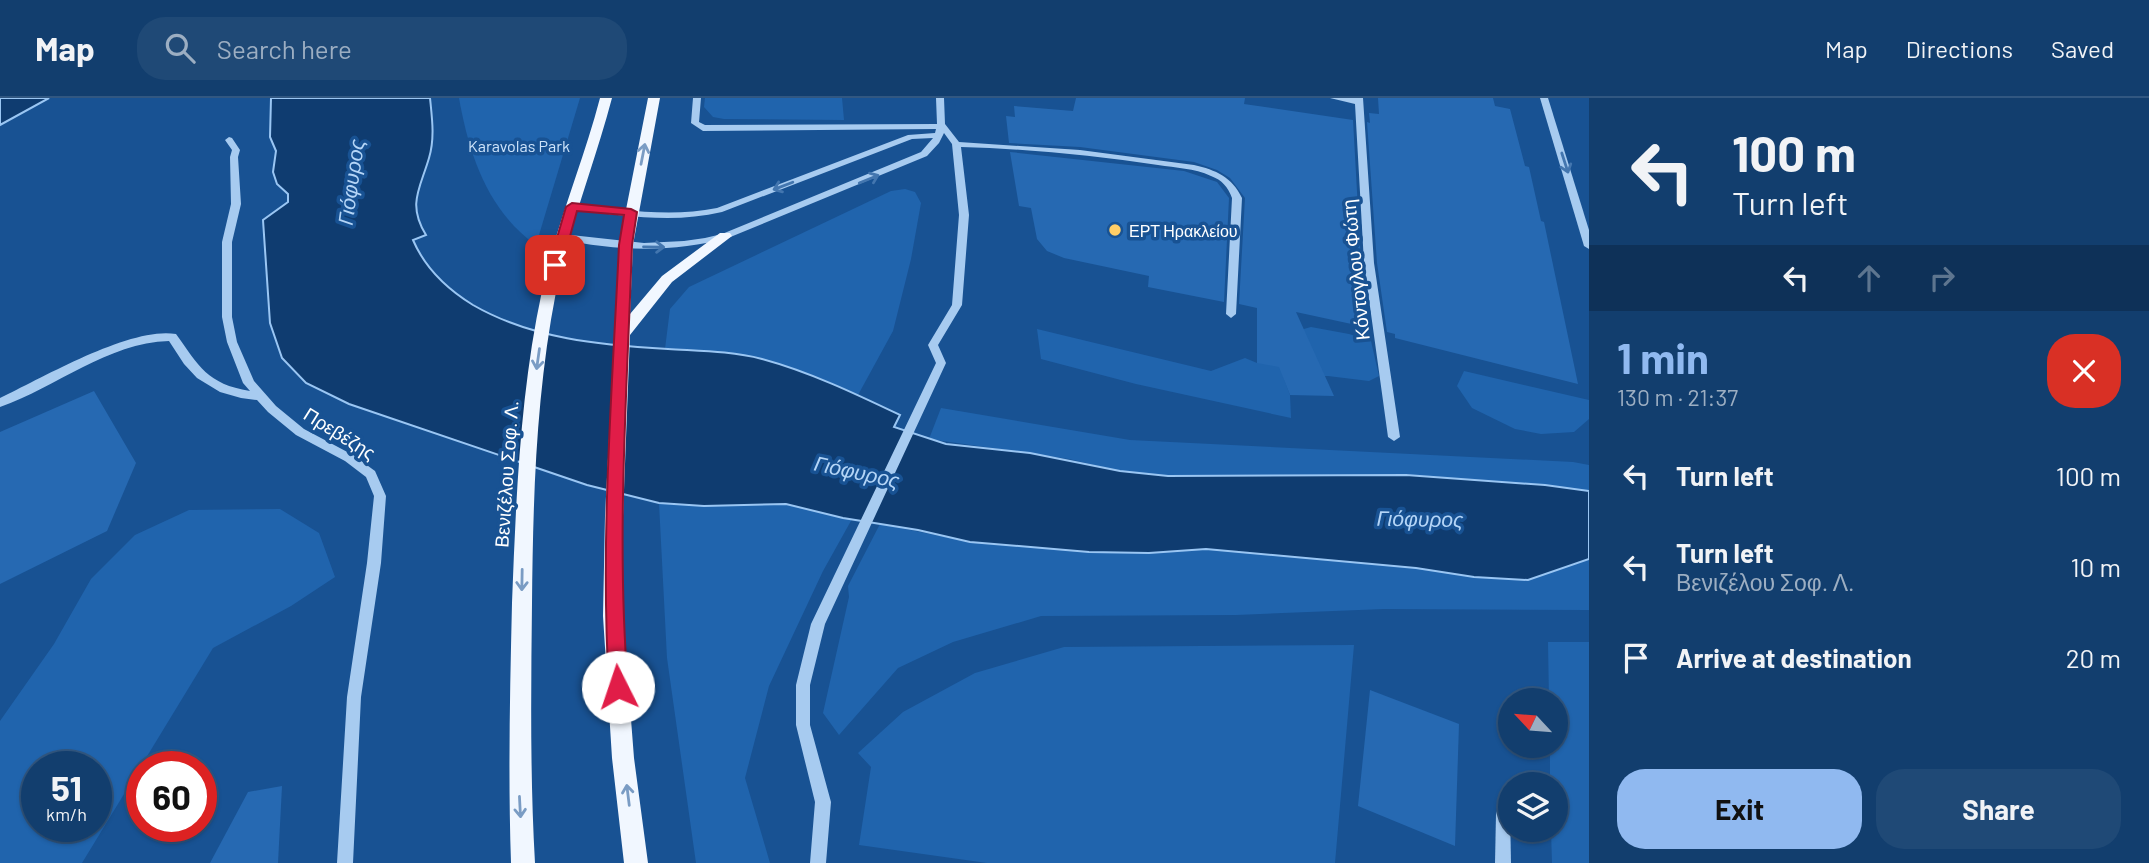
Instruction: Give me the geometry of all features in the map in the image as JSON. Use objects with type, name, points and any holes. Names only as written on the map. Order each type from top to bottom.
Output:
[{"type":"main road","name":"Βενιζέλου Σοφ. Λ.","points":[[523,863],[518,776],[524,511],[532,409],[549,292],[562,237],[597,134],[606,98]]},
{"type":"main road","points":[[636,863],[623,758],[613,616],[614,516],[626,245],[654,98]]},
{"type":"main road","points":[[620,339],[667,279],[725,236]]},
{"type":"street","points":[[698,98],[695,123],[703,128],[941,131],[956,144],[1027,146],[1205,170],[1233,186],[1237,198],[1231,314]]},
{"type":"street","points":[[562,237],[626,245],[678,246],[725,236],[901,166],[924,154],[941,131],[940,98]]},
{"type":"street","points":[[1334,98],[1359,100]]},
{"type":"street","points":[[1544,98],[1578,193],[1589,246]]},
{"type":"street","name":"Κόντογλου Φώτη","points":[[1359,100],[1369,263],[1394,437]]},
{"type":"street","points":[[572,207],[678,217],[708,213],[911,136],[941,131]]},
{"type":"street","name":"Πρεβέζης","points":[[229,140],[236,150],[233,157],[236,204],[227,242],[227,317],[232,342],[249,383],[259,396],[300,432],[349,458],[371,474],[380,496],[374,563],[354,697],[345,863]]},
{"type":"street","points":[[818,863],[822,802],[803,725],[803,685],[818,624],[925,402],[941,363],[933,345],[957,305],[964,215],[956,144]]},
{"type":"street","points":[[0,403],[107,353],[148,338],[162,336],[172,337],[194,369],[219,387],[240,395],[259,396]]},
{"type":"street","points":[[1503,842],[1503,863]]},
{"type":"green space","name":"Karavolas Park","points":[[459,98],[580,98],[536,245],[505,215],[483,179],[468,140]]},
{"type":"green space","points":[[705,98],[842,98],[844,120],[724,119],[713,117],[704,107]]},
{"type":"green space","points":[[905,189],[915,192],[921,203],[911,259],[893,331],[858,395],[811,375],[764,362],[716,353],[665,349],[670,309],[689,287],[891,191]]},
{"type":"green space","points":[[1311,327],[1371,341],[1379,376],[1369,381],[1328,376],[1283,376],[1290,395],[1291,418],[1136,384],[1041,359],[1037,329],[1211,371],[1245,358],[1257,363],[1286,334]]},
{"type":"green space","points":[[1464,371],[1589,400],[1589,419],[1574,432],[1541,434],[1515,429],[1472,408],[1457,386]]},
{"type":"green space","points":[[941,408],[1130,440],[1573,462],[1589,465],[1589,491],[1545,485],[1406,475],[1168,476],[1120,471],[1069,459],[929,439]]},
{"type":"green space","points":[[659,503],[704,506],[786,504],[852,519],[823,571],[769,686],[745,778],[770,863],[696,863],[667,658]]},
{"type":"green space","points":[[280,509],[319,533],[335,577],[291,606],[213,648],[150,751],[126,751],[126,791],[112,814],[112,751],[21,751],[21,842],[95,842],[82,863],[0,863],[0,721],[54,644],[91,579],[135,535],[189,510]]},
{"type":"green space","points":[[880,524],[970,542],[1089,552],[1149,553],[1206,549],[1268,553],[1416,568],[1474,577],[1528,580],[1589,559],[1589,610],[1384,609],[1236,615],[1041,616],[953,642],[898,668],[839,735],[823,713],[849,597],[848,586]]},
{"type":"green space","points":[[1548,642],[1589,642],[1589,863],[1552,863],[1551,842],[1568,842],[1568,772],[1550,772],[1550,758],[1568,758],[1568,688],[1549,688]]},
{"type":"green space","points":[[1354,645],[1335,863],[987,863],[859,845],[871,767],[858,753],[903,712],[975,673],[1064,647]]},
{"type":"water","points":[[0,98],[49,98],[0,125]]},
{"type":"water","name":"Γιόφυρος","points":[[271,98],[430,98],[432,143],[416,205],[420,224],[426,235],[413,240],[430,269],[454,292],[473,305],[519,326],[592,342],[750,356],[780,364],[867,399],[900,415],[894,427],[946,444],[1030,453],[1120,471],[1168,476],[1406,475],[1545,485],[1589,491],[1589,559],[1528,580],[1474,577],[1416,568],[1206,549],[1149,553],[1089,552],[970,542],[918,530],[843,518],[786,504],[704,506],[659,503],[587,485],[349,404],[306,383],[282,358],[270,323],[263,220],[288,202],[288,194],[277,184],[273,172],[276,151],[270,137]]},
{"type":"building","points":[[1076,98],[1245,98],[1244,104],[1353,120],[1361,263],[1370,328],[1296,312],[1334,396],[1290,395],[1279,367],[1257,363],[1257,308],[1239,304],[1245,198],[1230,178],[1194,162],[1080,147],[1009,143],[1006,116],[1015,117],[1014,106],[1073,111]]},
{"type":"building","points":[[1378,98],[1493,98],[1495,106],[1510,109],[1525,166],[1529,167],[1541,221],[1544,222],[1578,384],[1395,338],[1395,334],[1387,332],[1377,263],[1367,122],[1370,123],[1369,113],[1379,114]]},
{"type":"building","name":"ΕΡΤ Ηρακλείου","points":[[1010,152],[1184,171],[1217,182],[1229,198],[1224,302],[1148,287],[1149,276],[1064,258],[1047,251],[1037,239],[1031,208],[1019,206]]},
{"type":"building","points":[[94,391],[136,463],[107,531],[0,584],[0,432]]},
{"type":"building","points":[[1370,690],[1459,724],[1455,846],[1358,806]]},
{"type":"building","points":[[282,786],[278,863],[210,863],[248,792]]},
{"type":"place","name":"ΕΡΤ Ηρακλείου","points":[[1115,230]]},
{"type":"route","points":[[555,265],[572,207],[631,212],[626,245],[620,343],[614,516],[613,616],[618,687]]}]
